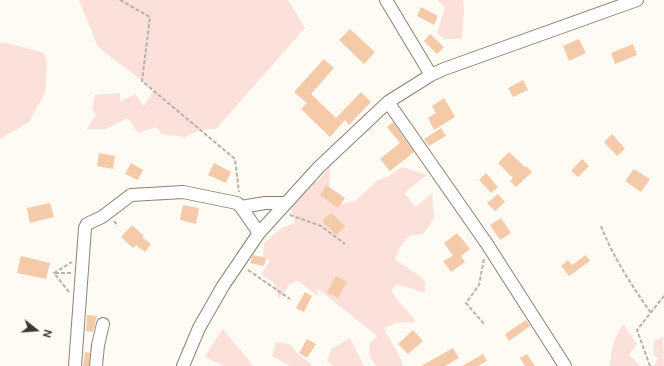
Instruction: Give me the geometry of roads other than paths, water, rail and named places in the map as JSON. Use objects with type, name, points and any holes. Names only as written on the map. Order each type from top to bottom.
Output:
[{"type":"street","points":[[386,0],[431,75]]},
{"type":"street","points":[[183,366],[199,328],[223,286],[259,233],[319,167],[388,102],[431,75],[636,0]]},
{"type":"street","points":[[388,102],[487,244],[565,366]]},
{"type":"street","points":[[75,366],[86,226],[102,217],[131,195],[183,192],[222,199],[241,206],[265,203],[283,206]]},
{"type":"street","points":[[241,206],[259,233]]},
{"type":"street","points":[[96,366],[98,345],[103,324]]}]
